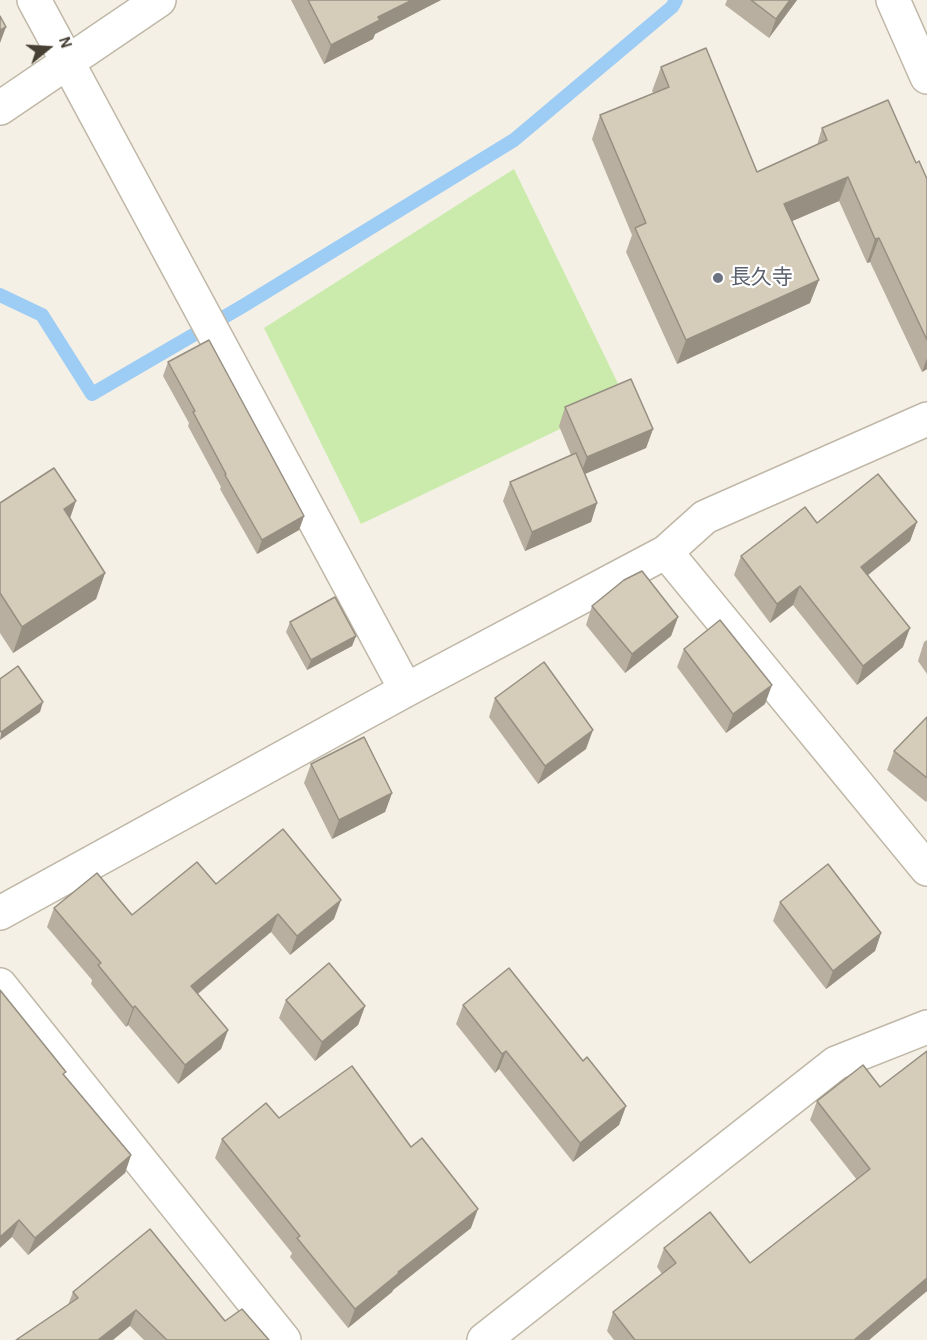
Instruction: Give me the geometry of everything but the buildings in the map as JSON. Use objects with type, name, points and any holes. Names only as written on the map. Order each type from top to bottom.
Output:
[{"type":"street","points":[[33,0],[406,690]]},
{"type":"street","points":[[0,108],[159,0]]},
{"type":"street","points":[[894,0],[927,77]]},
{"type":"street","points":[[0,913],[406,690],[666,552],[705,517],[927,420]]},
{"type":"street","points":[[666,552],[927,869]]},
{"type":"street","points":[[0,985],[284,1340]]},
{"type":"street","points":[[484,1340],[836,1063],[927,1027]]},
{"type":"green space","points":[[514,169],[625,398],[361,524],[264,328]]},
{"type":"waterway","points":[[0,295],[42,315],[92,394],[243,306],[514,140],[672,7],[676,0]]},
{"type":"place","name":"長久寺","points":[[718,278]]}]
